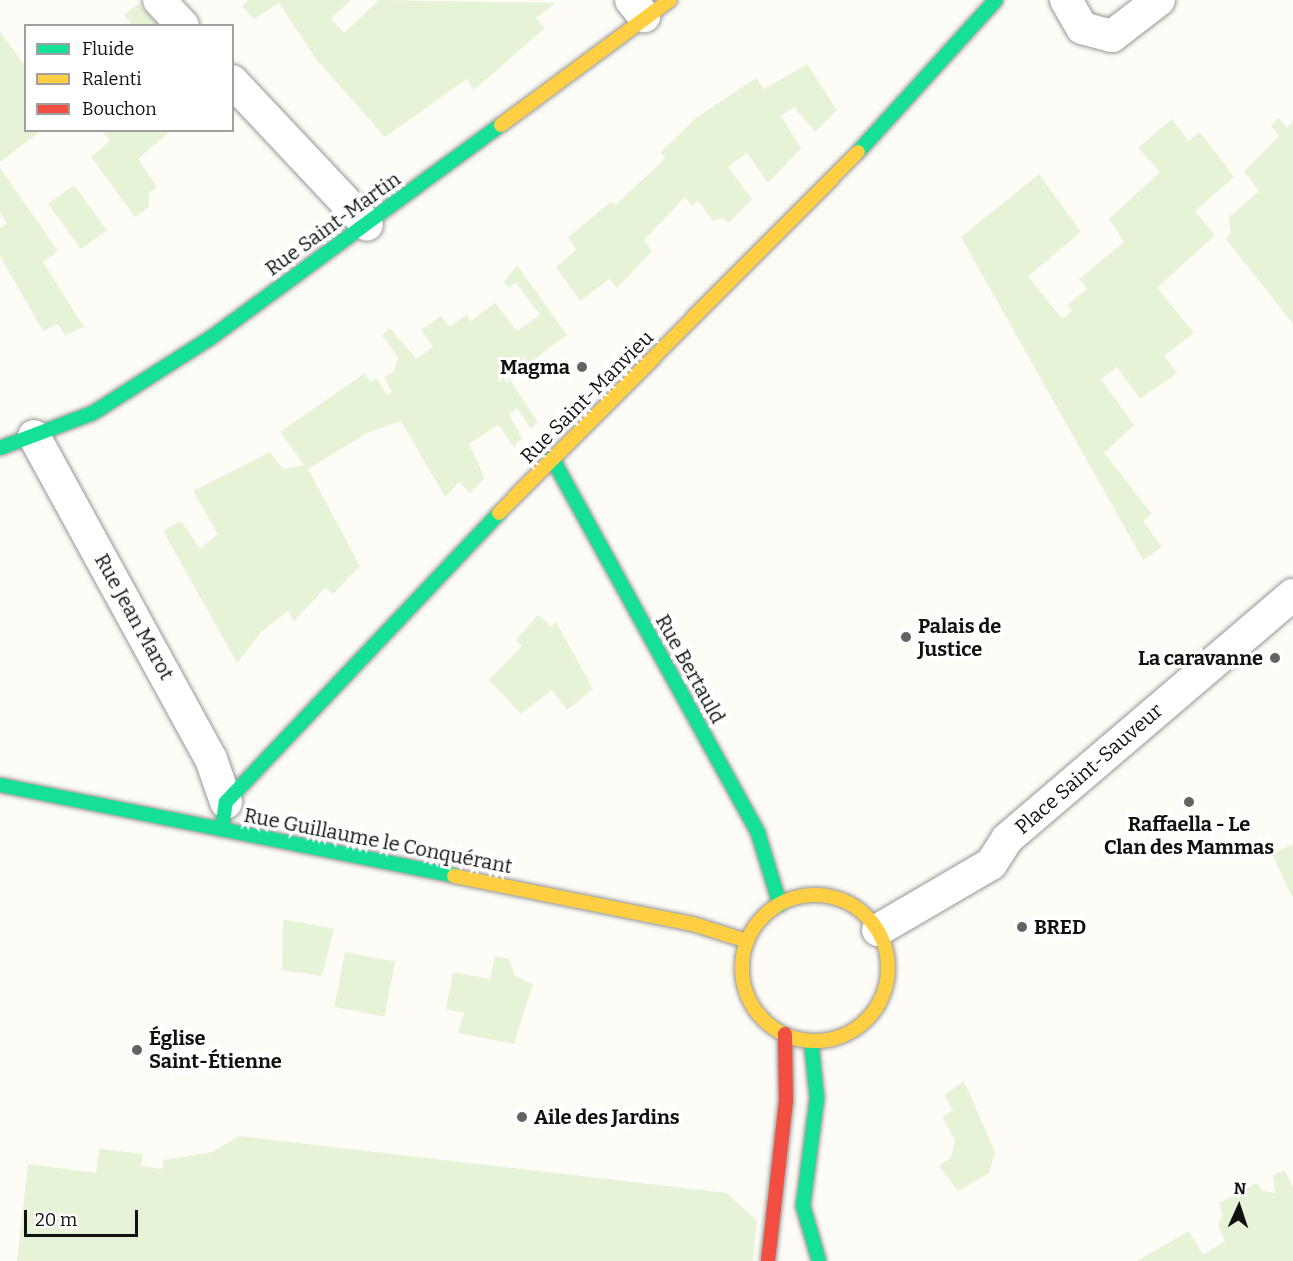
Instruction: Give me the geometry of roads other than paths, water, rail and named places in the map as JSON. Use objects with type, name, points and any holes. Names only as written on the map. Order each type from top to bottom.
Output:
[{"type":"main road","name":"Rue Saint-Martin","points":[[0,448],[103,407],[212,337],[367,225],[638,8],[670,0]]},
{"type":"main road","name":"Rue Saint-Manvieu","points":[[224,816],[552,458],[716,299],[996,0]]},
{"type":"main road","name":"Rue Bertauld","points":[[552,458],[758,833],[780,904]]},
{"type":"main road","name":"Rue Guillaume le Conquérant","points":[[0,785],[224,816],[693,924],[747,941]]},
{"type":"main road","points":[[797,898],[834,898],[851,904],[878,930],[888,964],[875,1010],[851,1031],[811,1041],[785,1034],[751,1002],[742,972],[747,941],[780,904],[797,898]]},
{"type":"main road","points":[[768,1261],[767,1234],[786,1101],[785,1034]]},
{"type":"main road","points":[[811,1041],[818,1098],[803,1206],[819,1261]]},
{"type":"street","points":[[159,0],[181,24]]},
{"type":"street","points":[[1066,0],[1082,28],[1112,36],[1159,0]]},
{"type":"street","points":[[234,83],[367,225]]},
{"type":"street","name":"Rue Jean Marot","points":[[34,436],[211,759],[224,816]]},
{"type":"street","name":"Place Saint-Sauveur","points":[[878,930],[992,864],[1007,839],[1293,595]]},
{"type":"place","name":"Magma","points":[[582,367]]},
{"type":"place","name":"Palais de Justice","points":[[906,637]]},
{"type":"place","name":"La caravanne","points":[[1275,658]]},
{"type":"place","name":"Raffaella - Le Clan des Mammas","points":[[1189,802]]},
{"type":"place","name":"BRED","points":[[1022,927]]},
{"type":"place","name":"Église Saint-Étienne","points":[[137,1050]]},
{"type":"place","name":"Aile des Jardins","points":[[522,1117]]}]
